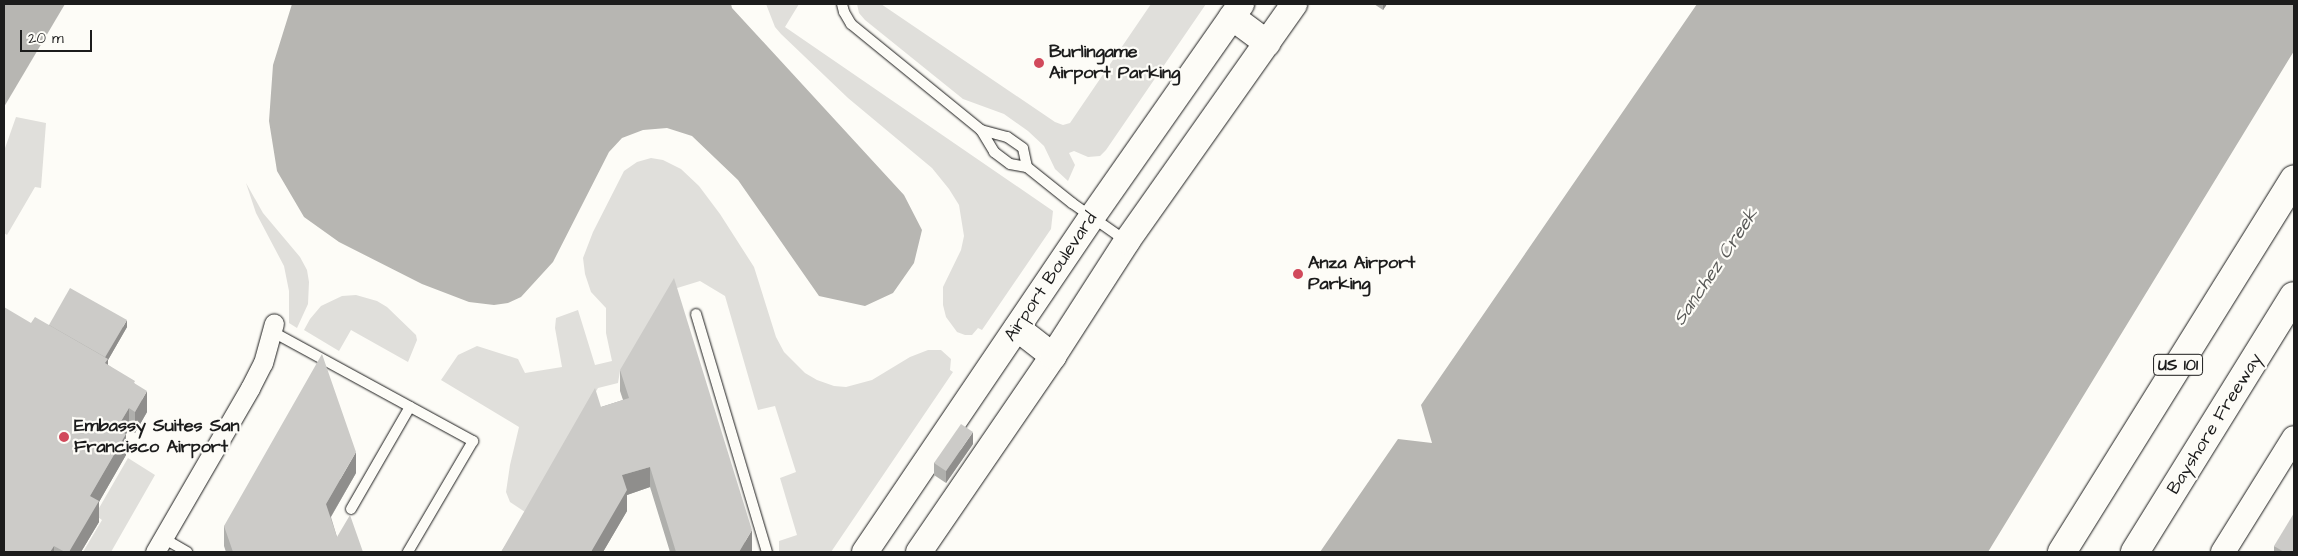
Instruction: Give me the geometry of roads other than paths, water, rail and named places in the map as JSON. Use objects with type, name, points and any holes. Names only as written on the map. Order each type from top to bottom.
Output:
[{"type":"highway","name":"US 101","points":[[2062,552],[2294,179]]},
{"type":"highway","name":"Bayshore Freeway","points":[[2135,552],[2294,296]]},
{"type":"main road","points":[[919,552],[1053,356],[1127,241],[1294,4]]},
{"type":"main road","points":[[1236,10],[1267,43]]},
{"type":"main road","name":"Airport Boulevard","points":[[865,552],[1092,217],[1236,10]]},
{"type":"main road","points":[[1017,328],[1053,356]]},
{"type":"street","points":[[159,545],[250,388],[263,363],[274,327]]},
{"type":"street","points":[[2223,552],[2294,438]]},
{"type":"lane","points":[[842,4],[851,24],[981,130],[994,152],[1010,164],[1027,167],[1092,217],[1127,241]]},
{"type":"lane","points":[[981,130],[1007,136],[1023,148],[1027,167]]},
{"type":"lane","points":[[696,314],[768,552]]},
{"type":"lane","points":[[274,327],[472,441],[408,552]]},
{"type":"lane","points":[[350,509],[410,407]]},
{"type":"lane","points":[[159,545],[187,552]]},
{"type":"water","points":[[4,4],[65,4],[4,107]]},
{"type":"water","points":[[292,4],[731,4],[732,8],[904,195],[922,230],[914,263],[893,293],[865,306],[819,296],[738,180],[692,136],[667,128],[643,130],[622,138],[609,152],[553,262],[521,297],[508,303],[494,305],[469,302],[422,284],[339,242],[304,217],[277,171],[269,121],[273,65]]},
{"type":"water","name":"Sanchez Creek","points":[[1697,4],[2294,4],[2294,51],[1988,552],[1320,552],[1398,439],[1432,443],[1421,405]]},
{"type":"place","name":"Burlingame Airport Parking","points":[[1039,63]]},
{"type":"place","name":"Anza Airport Parking","points":[[1298,274]]},
{"type":"place","name":"Embassy Suites San Francisco Airport","points":[[64,437]]}]
